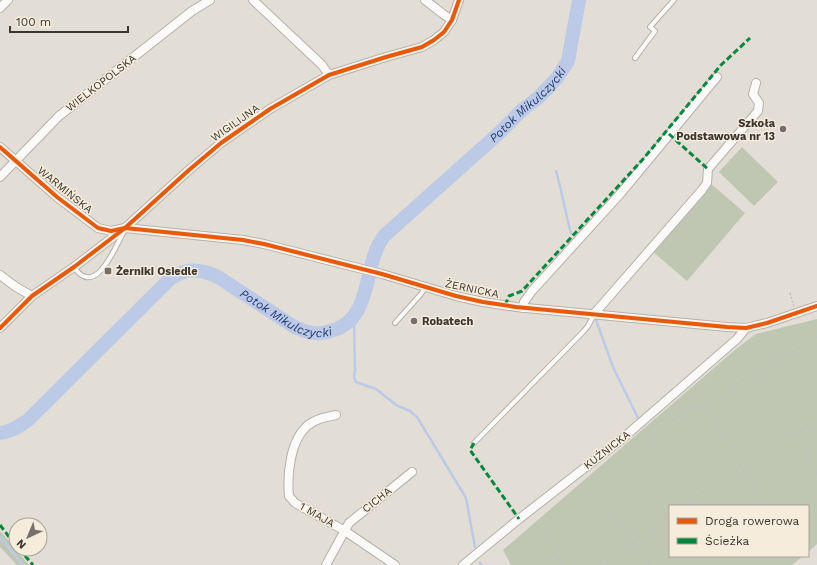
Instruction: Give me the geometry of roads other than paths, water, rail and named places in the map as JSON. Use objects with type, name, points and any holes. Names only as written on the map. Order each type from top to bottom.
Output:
[{"type":"street","points":[[0,8],[8,0]]},
{"type":"street","name":"WIELKOPOLSKA","points":[[0,177],[59,116],[192,11],[210,0]]},
{"type":"street","points":[[253,0],[322,65],[329,75]]},
{"type":"street","points":[[425,0],[452,20]]},
{"type":"street","name":"WIGILIJNA","points":[[0,328],[32,296],[74,267],[125,228],[221,143],[270,109],[329,75],[422,47],[434,40],[444,32],[452,20],[459,0]]},
{"type":"street","points":[[523,308],[524,302],[532,291],[621,193],[717,77]]},
{"type":"street","points":[[594,314],[702,190],[707,183],[708,169],[758,111],[759,102],[753,94],[756,83]]},
{"type":"street","name":"WARMIŃSKA","points":[[0,147],[57,197],[98,228],[111,231],[125,228]]},
{"type":"street","name":"ŻERNICKA","points":[[125,228],[243,240],[306,254],[382,274],[425,288],[483,302],[523,308],[746,328],[767,323],[817,306]]},
{"type":"street","points":[[0,275],[16,288],[32,296]]},
{"type":"street","name":"KUŹNICKA","points":[[463,565],[623,438],[737,339],[746,328]]},
{"type":"street","name":"1 MAJA","points":[[336,415],[318,419],[307,426],[298,439],[292,454],[288,481],[289,496],[295,503],[345,531],[395,565]]},
{"type":"street","name":"CICHA","points":[[326,565],[349,523],[412,472]]},
{"type":"lane","points":[[635,58],[655,31],[650,26],[674,0]]},
{"type":"lane","points":[[74,267],[78,273],[85,278],[96,275],[108,262],[125,228]]},
{"type":"lane","points":[[395,324],[425,288]]},
{"type":"lane","points":[[474,443],[583,332],[594,314]]},
{"type":"waterway","name":"Potok Mikulczycki","points":[[0,433],[11,430],[28,420],[170,279],[182,272],[194,270],[206,272],[218,277],[293,326],[308,332],[328,332],[347,323],[356,313],[362,302],[377,248],[384,236],[498,134],[522,110],[538,98],[557,78],[568,61],[579,0]]},
{"type":"waterway","points":[[556,171],[571,233]]},
{"type":"waterway","points":[[354,316],[354,377],[356,382],[376,389],[396,405],[410,411],[417,417],[466,498],[475,547]]},
{"type":"waterway","points":[[596,320],[613,367],[639,420]]},
{"type":"waterway","points":[[0,537],[23,565]]},
{"type":"place","name":"Szkoła Podstawowa nr 13","points":[[783,129]]},
{"type":"place","name":"Żerniki Osiedle","points":[[108,271]]},
{"type":"place","name":"Robatech","points":[[414,321]]}]
